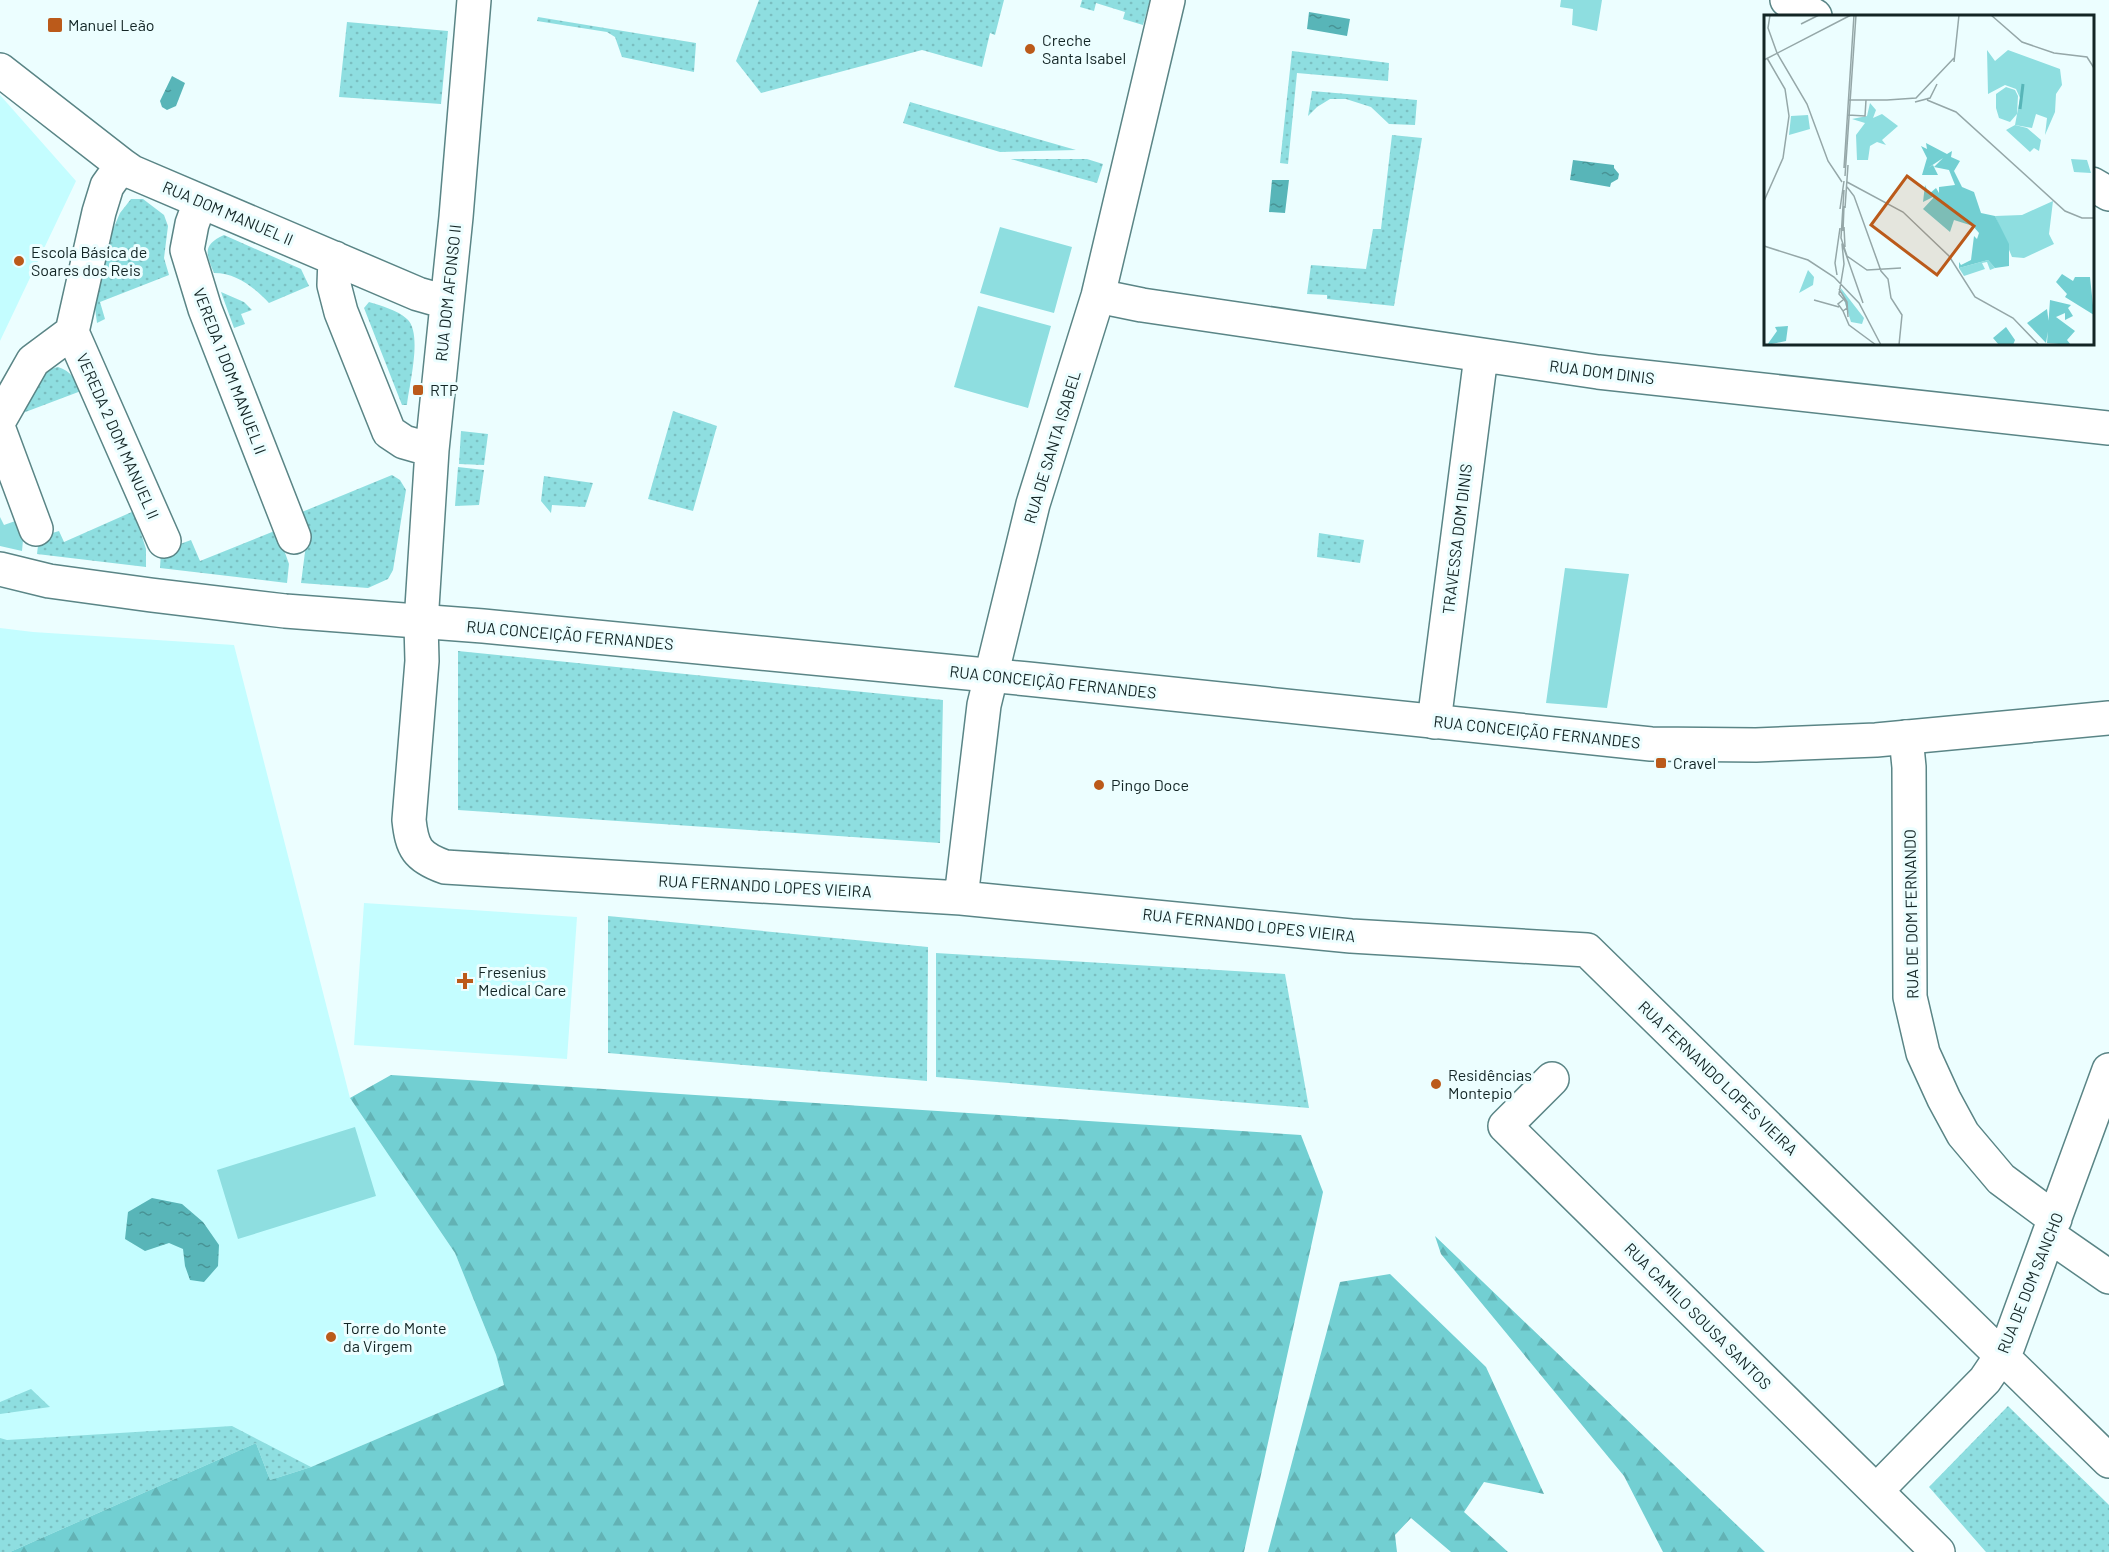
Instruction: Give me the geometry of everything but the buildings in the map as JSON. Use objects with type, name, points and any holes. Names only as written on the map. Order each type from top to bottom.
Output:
[{"type":"street","name":"RUA DOM AFONSO II","points":[[421,622],[432,450],[456,217],[474,0]]},
{"type":"street","name":"RUA DE SANTA ISABEL","points":[[961,898],[984,705],[1034,504],[1098,296],[1168,0]]},
{"type":"street","points":[[1787,0],[1813,15]]},
{"type":"street","name":"RUA DOM MANUEL II","points":[[0,70],[132,172],[418,294],[446,302]]},
{"type":"street","points":[[0,419],[33,361],[72,332],[99,212],[107,186],[122,165]]},
{"type":"street","points":[[2094,185],[2109,194]]},
{"type":"street","name":"VEREDA 1 DOM MANUEL II","points":[[200,202],[192,224],[187,249],[205,309],[294,537]]},
{"type":"street","points":[[335,258],[334,285],[341,312],[389,432],[404,442],[432,450]]},
{"type":"street","name":"RUA DOM DINIS","points":[[1098,296],[1142,305],[1480,356],[1610,373],[2109,428]]},
{"type":"street","name":"VEREDA 2 DOM MANUEL II","points":[[72,332],[164,541]]},
{"type":"street","name":"TRAVESSA DOM DINIS","points":[[1434,722],[1480,356]]},
{"type":"street","points":[[0,432],[36,529]]},
{"type":"street","name":"RUA CONCEIÇÃO FERNANDES","points":[[0,569],[49,581],[285,611],[483,626],[1651,744],[1756,745],[1906,737],[2109,718]]},
{"type":"street","name":"RUA FERNANDO LOPES VIEIRA","points":[[421,622],[422,661],[409,820],[411,840],[419,853],[429,861],[445,867],[961,898],[1351,936],[1587,950],[2109,1461]]},
{"type":"street","name":"RUA DE DOM FERNANDO","points":[[1906,737],[1909,767],[1910,997],[1923,1053],[1963,1134],[2001,1179],[2052,1228],[2109,1277]]},
{"type":"street","name":"RUA DE DOM SANCHO","points":[[1876,1491],[1985,1380],[2008,1346],[2109,1070]]},
{"type":"street","name":"RUA CAMILO SOUSA SANTOS","points":[[1552,1079],[1505,1126],[1938,1552]]},
{"type":"shaded area","points":[[759,0],[1004,0],[995,35],[990,33],[982,67],[922,50],[761,93],[736,61]]},
{"type":"shaded area","points":[[1082,0],[1150,0],[1143,25],[1123,19],[1125,12],[1096,3],[1094,11],[1080,7]]},
{"type":"shaded area","points":[[1561,0],[1602,0],[1597,31],[1572,25],[1573,9],[1560,7]]},
{"type":"shaded area","points":[[538,17],[696,43],[694,72],[622,57],[615,37],[607,32],[537,21]]},
{"type":"shaded area","points":[[347,22],[448,31],[441,104],[339,97]]},
{"type":"shaded area","points":[[1292,51],[1389,63],[1388,81],[1297,73],[1288,164],[1280,163]]},
{"type":"shaded area","points":[[1312,91],[1417,100],[1415,125],[1389,124],[1371,107],[1346,99],[1330,99],[1308,116]]},
{"type":"shaded area","name":"Escola Básica de Soares dos Reis","points":[[0,95],[76,181],[0,341]]},
{"type":"shaded area","points":[[910,102],[1076,150],[1000,152],[903,123]]},
{"type":"shaded area","points":[[1392,135],[1422,138],[1394,306],[1327,299],[1327,295],[1307,294],[1311,265],[1366,269],[1373,229],[1381,229]]},
{"type":"shaded area","points":[[1011,159],[1087,159],[1103,164],[1097,183]]},
{"type":"shaded area","points":[[131,199],[143,199],[164,215],[168,226],[164,258],[169,275],[100,302],[105,319],[97,323],[95,308],[111,234],[120,213]]},
{"type":"shaded area","points":[[1000,227],[1072,247],[1054,313],[980,293]]},
{"type":"shaded area","points":[[224,235],[301,269],[309,286],[269,303],[237,278],[214,273],[208,255],[209,246]]},
{"type":"shaded area","points":[[221,292],[244,302],[252,310],[241,314],[245,324],[234,328]]},
{"type":"shaded area","points":[[369,302],[399,313],[412,326],[415,347],[407,405],[402,405],[364,308]]},
{"type":"shaded area","points":[[978,306],[1051,326],[1028,408],[954,387]]},
{"type":"shaded area","points":[[58,367],[72,376],[81,391],[20,414],[41,379],[46,373]]},
{"type":"shaded area","points":[[673,411],[717,426],[693,511],[648,499]]},
{"type":"shaded area","points":[[461,431],[488,434],[484,465],[459,464]]},
{"type":"shaded area","points":[[458,467],[484,470],[479,505],[455,506]]},
{"type":"shaded area","points":[[392,475],[400,480],[406,490],[393,570],[388,579],[368,588],[301,583],[308,529],[302,512]]},
{"type":"shaded area","points":[[544,476],[593,483],[585,507],[552,505],[551,513],[541,501]]},
{"type":"shaded area","points":[[134,511],[146,549],[146,567],[37,554],[39,537],[59,531],[64,542]]},
{"type":"shaded area","points":[[0,517],[4,525],[18,520],[24,529],[22,551],[0,546]]},
{"type":"shaded area","points":[[277,530],[289,564],[287,583],[160,568],[161,551],[191,540],[200,561]]},
{"type":"shaded area","points":[[1319,533],[1364,540],[1360,563],[1317,557]]},
{"type":"shaded area","points":[[1565,568],[1629,574],[1607,708],[1546,703]]},
{"type":"shaded area","points":[[0,628],[234,645],[350,1098],[455,1253],[496,1355],[504,1385],[311,1467],[270,1480],[256,1443],[10,1552],[0,1552]]},
{"type":"shaded area","points":[[458,651],[943,700],[940,843],[458,810]]},
{"type":"shaded area","name":"Fresenius Medical Care","points":[[364,903],[577,917],[567,1059],[354,1045]]},
{"type":"shaded area","points":[[608,916],[928,947],[927,1081],[608,1053]]},
{"type":"shaded area","points":[[936,953],[1285,974],[1309,1108],[936,1077]]},
{"type":"shaded area","points":[[355,1127],[376,1196],[238,1239],[217,1170]]},
{"type":"shaded area","points":[[31,1389],[50,1407],[0,1414],[0,1402]]},
{"type":"shaded area","points":[[2008,1406],[2109,1505],[2109,1552],[1986,1552],[1929,1487]]},
{"type":"shaded area","points":[[232,1426],[311,1467],[270,1480],[256,1443],[10,1552],[0,1552],[0,1438],[7,1440]]},
{"type":"green space","points":[[391,1075],[1301,1135],[1323,1192],[1244,1552],[10,1552],[256,1443],[270,1480],[311,1467],[504,1385],[496,1355],[455,1253],[350,1098]]},
{"type":"green space","points":[[1435,1236],[1765,1552],[1663,1552],[1624,1476],[1441,1254]]},
{"type":"green space","points":[[1390,1274],[1486,1367],[1544,1494],[1484,1482],[1464,1512],[1508,1552],[1451,1552],[1411,1518],[1395,1535],[1397,1552],[1268,1552],[1340,1282]]},
{"type":"water","points":[[1309,12],[1350,19],[1347,36],[1307,29]]},
{"type":"water","points":[[172,76],[185,83],[176,106],[167,110],[162,107],[160,101]]},
{"type":"water","points":[[1573,160],[1614,165],[1619,174],[1618,179],[1611,183],[1610,187],[1570,180]]},
{"type":"water","points":[[1272,180],[1289,180],[1285,213],[1269,212]]},
{"type":"water","points":[[152,1198],[182,1204],[203,1222],[219,1245],[218,1266],[204,1282],[190,1280],[183,1249],[169,1243],[145,1251],[125,1239],[128,1212]]},
{"type":"place","name":"Manuel Leão","points":[[55,25]]},
{"type":"place","name":"Creche Santa Isabel","points":[[1030,49]]},
{"type":"place","name":"Escola Básica de Soares dos Reis","points":[[19,261]]},
{"type":"place","name":"RTP","points":[[418,390]]},
{"type":"place","name":"Cravel","points":[[1661,763]]},
{"type":"place","name":"Pingo Doce","points":[[1099,785]]},
{"type":"place","name":"Fresenius Medical Care","points":[[465,981]]},
{"type":"place","name":"Residências Montepio","points":[[1436,1084]]},
{"type":"place","name":"Torre do Monte da Virgem","points":[[331,1337]]}]
